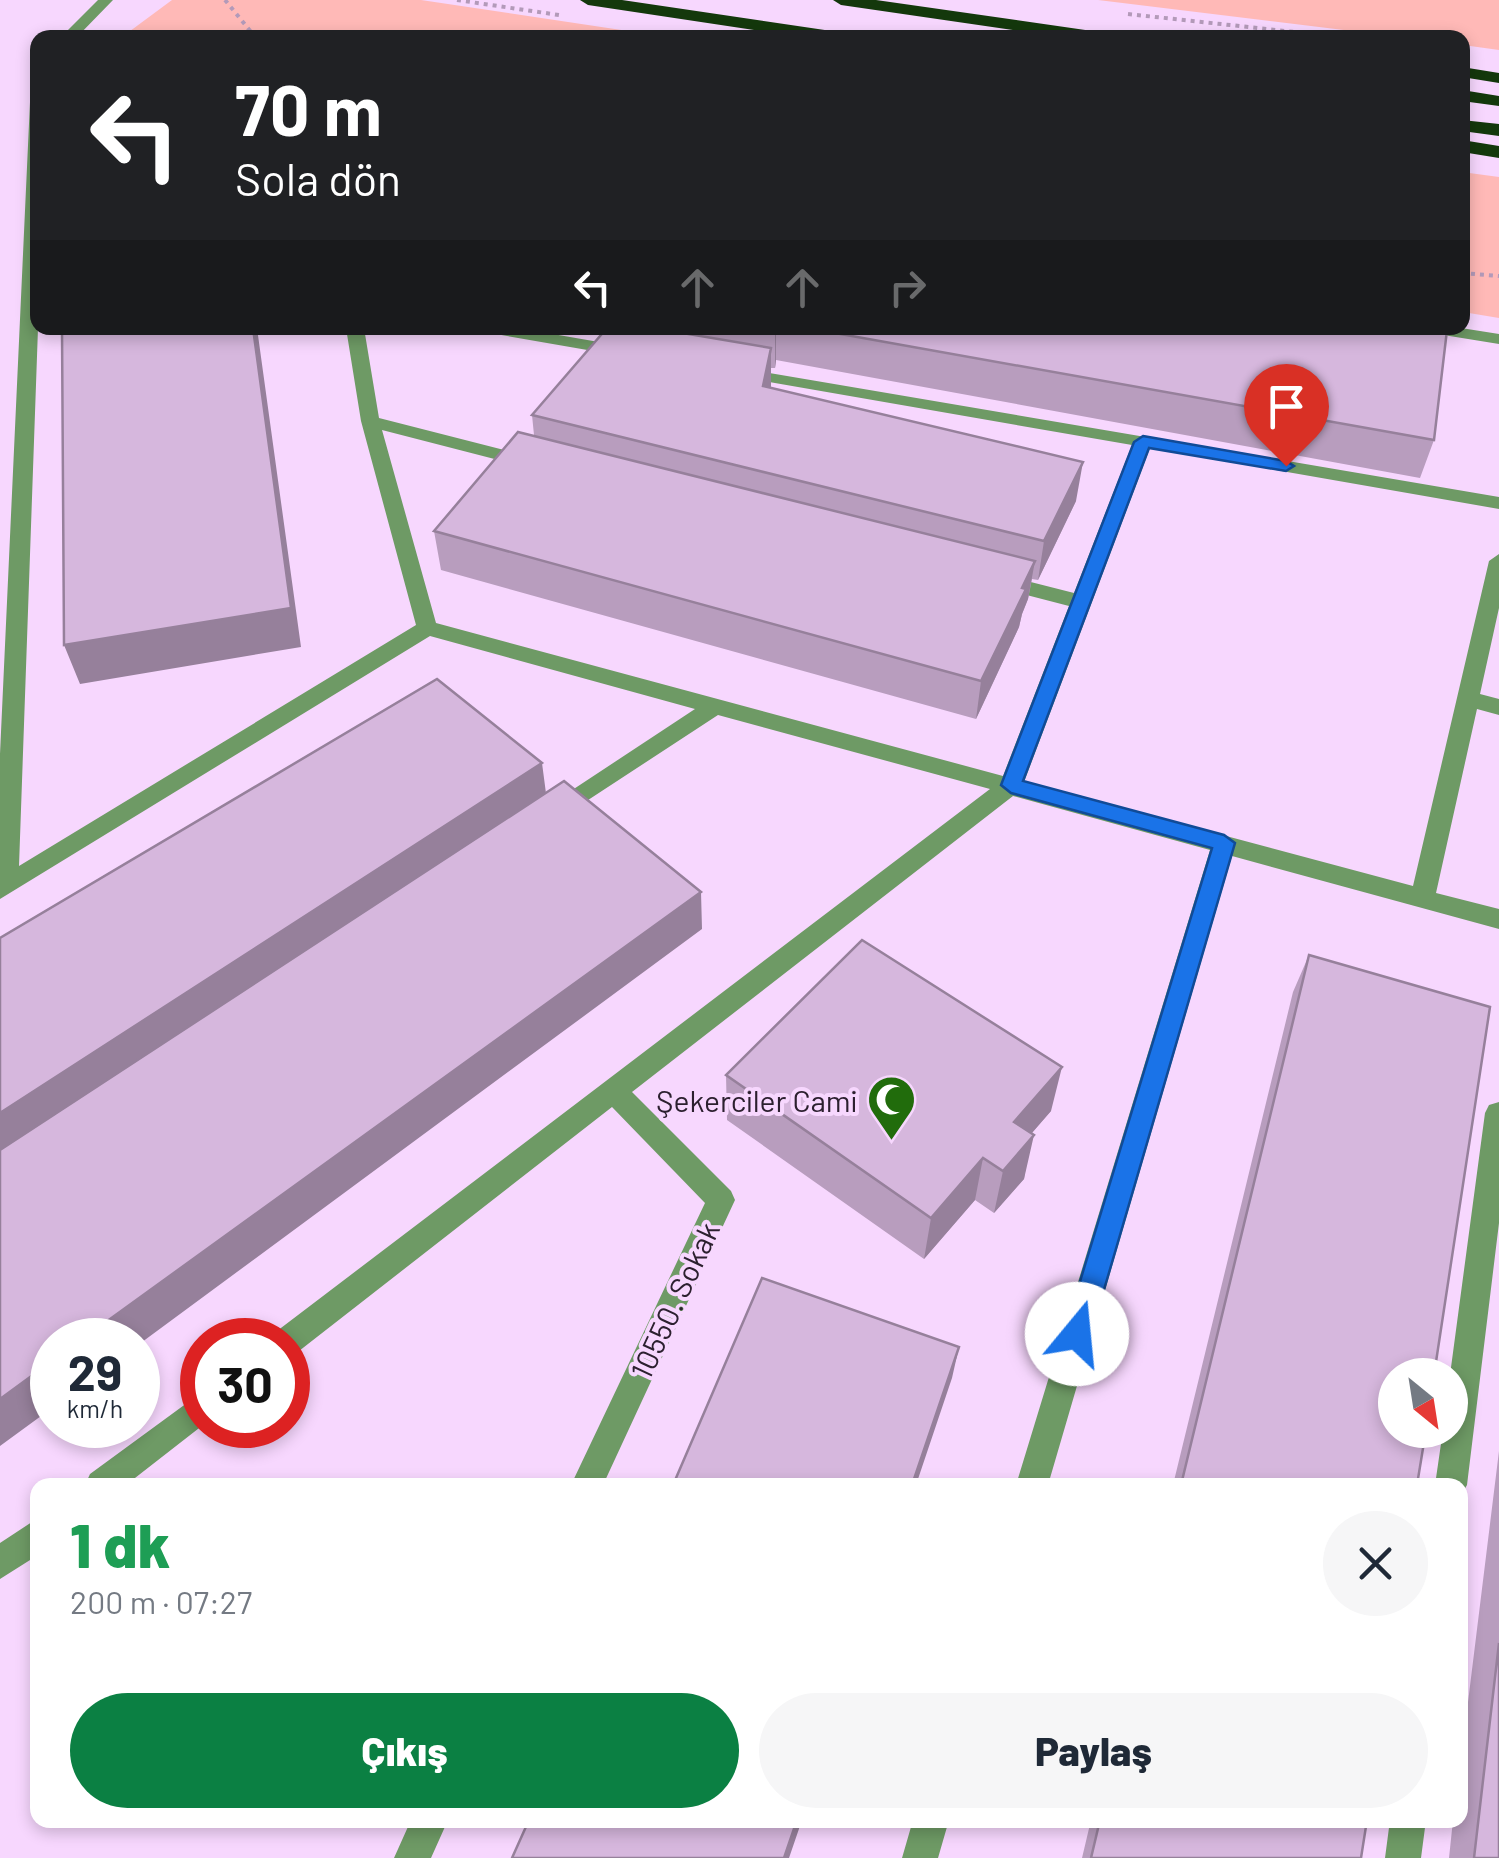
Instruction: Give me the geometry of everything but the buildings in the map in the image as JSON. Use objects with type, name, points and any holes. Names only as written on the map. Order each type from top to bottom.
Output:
[{"type":"highway","points":[[588,0],[791,30]]},
{"type":"highway","points":[[842,0],[1055,30]]},
{"type":"highway","points":[[1470,73],[1499,78]]},
{"type":"highway","points":[[1470,96],[1499,101]]},
{"type":"highway","points":[[1470,125],[1499,130]]},
{"type":"highway","points":[[1470,147],[1499,152]]},
{"type":"street","points":[[75,30],[106,0]]},
{"type":"street","points":[[3,888],[31,335]]},
{"type":"street","points":[[356,335],[370,422],[427,628]]},
{"type":"street","points":[[531,335],[644,354]]},
{"type":"street","points":[[1470,335],[1499,340]]},
{"type":"street","points":[[721,368],[1499,502]]},
{"type":"street","points":[[370,422],[543,466]]},
{"type":"street","points":[[310,1325],[1011,785],[1143,442]]},
{"type":"street","points":[[1423,898],[1499,560]]},
{"type":"street","points":[[985,578],[1082,602]]},
{"type":"street","points":[[3,888],[427,628],[1499,919]]},
{"type":"street","points":[[1468,699],[1499,707]]},
{"type":"street","points":[[539,824],[718,704]]},
{"type":"street","points":[[1034,1478],[1224,843]]},
{"type":"street","name":"10550. Sokak","points":[[590,1478],[721,1200],[613,1090]]},
{"type":"street","points":[[1452,1478],[1499,1113]]},
{"type":"street","points":[[110,1478],[180,1424]]},
{"type":"street","points":[[0,1563],[30,1540]]},
{"type":"street","points":[[412,1858],[426,1828]]},
{"type":"street","points":[[920,1858],[929,1828]]},
{"type":"street","points":[[1402,1858],[1407,1828]]},
{"type":"path","points":[[225,0],[249,30]]},
{"type":"path","points":[[1123,14],[1274,30]]},
{"type":"path","points":[[1470,274],[1499,276]]},
{"type":"shaded area","points":[[172,0],[421,0],[621,30],[131,30]]},
{"type":"shaded area","points":[[1098,0],[1499,0],[1499,50],[1470,46],[1470,30],[1344,30]]},
{"type":"shaded area","points":[[1470,173],[1499,177],[1499,318],[1470,313]]},
{"type":"place","name":"Şekerciler Cami","points":[[892,1142]]},
{"type":"route","points":[[1077,1334],[1224,843],[1011,785],[1143,442],[1286,466]]}]
